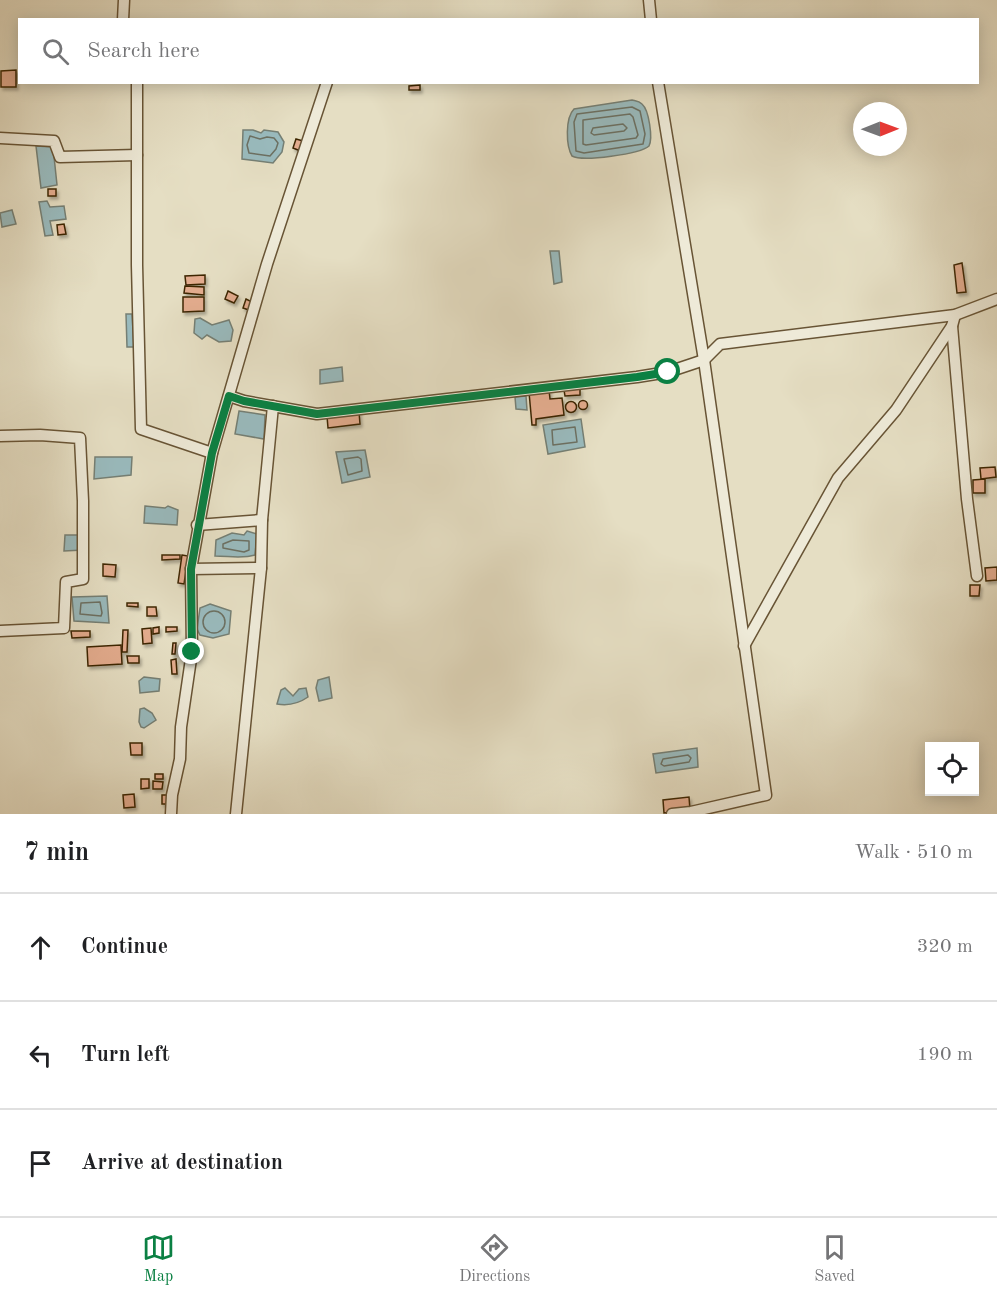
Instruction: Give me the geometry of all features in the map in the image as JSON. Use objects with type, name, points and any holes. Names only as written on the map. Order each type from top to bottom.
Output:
[{"type":"street","points":[[123,18],[124,0]]},
{"type":"street","points":[[649,0],[651,18]]},
{"type":"street","points":[[137,84],[137,265],[141,429],[212,453]]},
{"type":"street","points":[[171,814],[180,759],[181,727],[192,652],[191,569],[197,525],[212,453],[267,264],[326,84]]},
{"type":"street","points":[[658,84],[704,360],[766,795],[691,812],[672,814]]},
{"type":"street","points":[[0,138],[54,141],[60,157],[137,155]]},
{"type":"street","points":[[229,396],[244,401],[317,414],[637,377],[668,372],[704,360],[720,344],[954,320],[997,299]]},
{"type":"street","points":[[954,320],[966,487],[978,576]]},
{"type":"street","points":[[744,646],[838,478],[896,411],[954,320]]},
{"type":"street","points":[[236,814],[261,568],[262,520],[273,406]]},
{"type":"street","points":[[0,436],[40,435],[80,438],[83,501],[83,579],[66,582],[64,628],[0,631]]},
{"type":"street","points":[[197,525],[262,520]]},
{"type":"street","points":[[191,569],[261,568]]},
{"type":"water","points":[[632,100],[641,103],[647,112],[650,131],[649,146],[635,152],[611,156],[578,158],[572,156],[567,132],[569,119],[574,109]]},
{"type":"water","points":[[243,130],[261,133],[264,130],[278,132],[284,142],[282,152],[273,163],[242,159]]},
{"type":"water","points":[[36,146],[53,147],[57,185],[41,188]]},
{"type":"water","points":[[47,201],[50,207],[64,206],[66,219],[50,221],[53,235],[45,236],[39,202]]},
{"type":"water","points":[[12,210],[16,224],[2,227],[0,213]]},
{"type":"water","points":[[550,251],[559,251],[562,282],[554,284]]},
{"type":"water","points":[[126,314],[132,314],[134,347],[127,347]]},
{"type":"water","points":[[200,318],[212,325],[229,320],[233,330],[231,341],[219,342],[207,335],[202,339],[194,333],[195,319]]},
{"type":"water","points":[[342,367],[343,381],[320,384],[320,370]]},
{"type":"water","points":[[526,396],[527,410],[516,409],[515,397]]},
{"type":"water","points":[[239,411],[265,415],[264,439],[235,434]]},
{"type":"water","points":[[581,419],[585,447],[548,454],[543,425]]},
{"type":"water","points":[[365,450],[370,477],[342,483],[336,452]]},
{"type":"water","points":[[95,457],[132,457],[131,475],[94,479]]},
{"type":"water","points":[[145,506],[165,508],[168,506],[178,510],[177,525],[144,523]]},
{"type":"water","points":[[247,531],[257,534],[255,555],[215,556],[216,540],[232,533],[244,535]]},
{"type":"water","points":[[65,535],[83,535],[83,550],[64,551]]},
{"type":"water","points":[[107,596],[109,623],[74,621],[72,597]]},
{"type":"water","points":[[210,604],[231,611],[229,634],[213,638],[200,635],[197,629],[200,608]]},
{"type":"water","points":[[144,677],[160,679],[159,691],[140,693],[139,681]]},
{"type":"water","points":[[329,677],[332,698],[319,701],[316,688],[318,680]]},
{"type":"water","points":[[285,688],[293,696],[299,689],[306,688],[308,697],[293,704],[277,704],[281,690]]},
{"type":"water","points":[[144,708],[152,713],[156,720],[144,728],[139,722],[140,709]]},
{"type":"water","points":[[697,748],[698,767],[656,773],[653,754]]},
{"type":"building","points":[[16,70],[16,87],[1,87],[1,71]]},
{"type":"building","points":[[420,85],[420,90],[409,90],[409,86]]},
{"type":"building","points":[[296,139],[307,142],[303,152],[293,148]]},
{"type":"building","points":[[48,189],[56,189],[56,196],[48,196]]},
{"type":"building","points":[[64,224],[66,234],[58,235],[57,225]]},
{"type":"building","points":[[962,263],[966,292],[957,293],[954,265]]},
{"type":"building","points":[[205,275],[205,284],[186,285],[185,276]]},
{"type":"building","points":[[185,286],[204,287],[204,295],[184,293]]},
{"type":"building","points":[[228,291],[238,296],[234,303],[225,299]]},
{"type":"building","points":[[183,297],[204,297],[204,311],[183,312]]},
{"type":"building","points":[[246,299],[252,302],[249,310],[243,308]]},
{"type":"building","points":[[580,389],[580,395],[565,396],[564,390]]},
{"type":"building","points":[[549,390],[550,399],[562,398],[564,415],[536,419],[536,425],[532,425],[529,392]]},
{"type":"building","points":[[583,400],[588,405],[583,410],[578,405]]},
{"type":"building","points":[[571,402],[575,403],[575,411],[571,412],[567,411],[566,407],[567,403]]},
{"type":"building","points":[[359,412],[360,424],[328,428],[327,416]]},
{"type":"building","points":[[995,467],[996,477],[981,479],[980,468]]},
{"type":"building","points":[[985,479],[985,493],[973,493],[973,480]]},
{"type":"building","points":[[162,555],[180,555],[180,559],[162,560]]},
{"type":"building","points":[[182,555],[188,556],[184,584],[178,583]]},
{"type":"building","points":[[103,564],[116,565],[115,577],[103,576]]},
{"type":"building","points":[[997,567],[997,580],[986,581],[985,568]]},
{"type":"building","points":[[970,585],[980,585],[979,596],[970,596]]},
{"type":"building","points":[[127,603],[138,603],[138,607],[127,606]]},
{"type":"building","points":[[147,607],[156,607],[157,616],[147,616]]},
{"type":"building","points":[[159,627],[159,633],[153,634],[153,628]]},
{"type":"building","points":[[166,627],[177,627],[177,631],[166,632]]},
{"type":"building","points":[[151,628],[152,643],[143,644],[142,629]]},
{"type":"building","points":[[123,630],[128,630],[127,652],[122,652]]},
{"type":"building","points":[[71,631],[90,631],[90,637],[72,638]]},
{"type":"building","points":[[173,643],[176,643],[175,654],[172,654]]},
{"type":"building","points":[[121,645],[122,664],[88,666],[87,647]]},
{"type":"building","points":[[127,656],[139,656],[139,663],[128,663]]},
{"type":"building","points":[[176,659],[177,674],[172,674],[171,660]]},
{"type":"building","points":[[130,743],[142,743],[142,755],[131,755]]},
{"type":"building","points":[[155,774],[163,774],[163,779],[155,779]]},
{"type":"building","points":[[141,779],[149,779],[149,788],[141,789]]},
{"type":"building","points":[[153,781],[163,782],[162,789],[153,789]]},
{"type":"building","points":[[134,794],[135,807],[124,808],[123,795]]},
{"type":"building","points":[[162,795],[168,795],[169,804],[162,804]]},
{"type":"building","points":[[689,797],[690,810],[664,813],[663,800]]},
{"type":"route","points":[[192,652],[191,569],[197,525],[212,453],[229,396],[244,401],[317,414],[668,372]]}]
